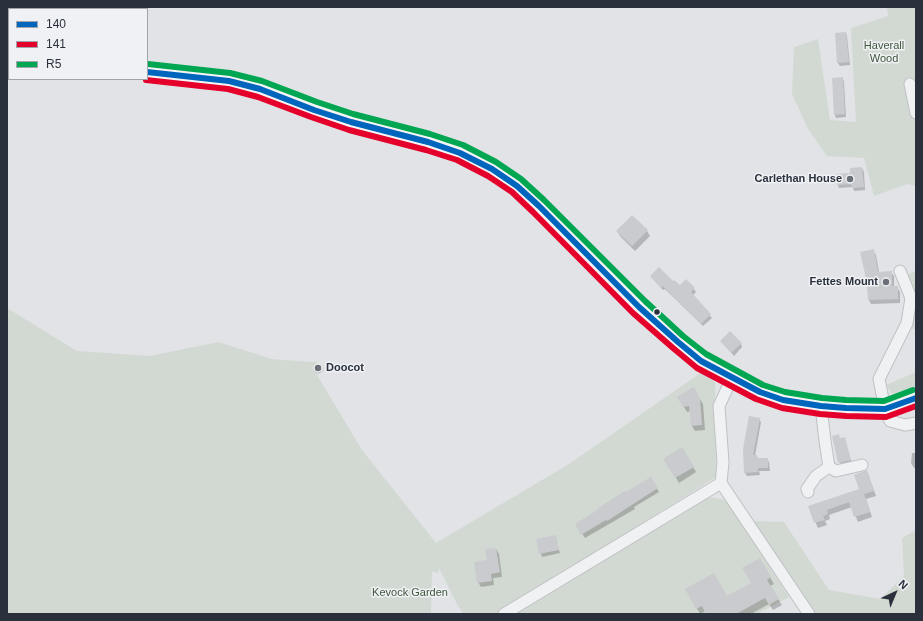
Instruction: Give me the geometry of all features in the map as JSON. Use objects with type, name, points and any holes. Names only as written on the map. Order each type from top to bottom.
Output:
[{"type":"main road","points":[[148,72],[230,81],[260,89],[314,110],[351,122],[435,144],[460,153],[492,169],[517,186],[539,206],[639,307],[678,342],[702,361],[760,392],[783,400],[821,406],[885,409],[916,398]]},
{"type":"street","points":[[910,84],[916,113]]},
{"type":"street","points":[[900,271],[910,298],[907,323],[879,379],[885,409],[890,421],[905,425],[916,423]]},
{"type":"street","points":[[732,378],[719,406],[723,462],[721,483],[808,614]]},
{"type":"street","points":[[821,406],[829,467]]},
{"type":"street","points":[[829,467],[836,471],[862,465]]},
{"type":"street","points":[[808,492],[807,489],[816,476],[829,467]]},
{"type":"street","points":[[504,614],[721,483]]},
{"type":"green space","name":"Haverall Wood","points":[[887,7],[916,7],[916,81],[910,85],[916,110],[916,186],[907,184],[874,196],[864,158],[827,156],[808,129],[792,94],[794,47],[818,39],[830,120],[856,122],[851,28],[888,16]]},
{"type":"green space","points":[[916,271],[916,330],[904,325],[909,274]]},
{"type":"green space","name":"Kevock Garden","points":[[7,308],[77,351],[150,356],[218,342],[272,359],[316,362],[323,365],[324,371],[317,375],[362,450],[436,543],[569,464],[702,372],[715,382],[716,477],[497,614],[463,614],[439,568],[438,573],[432,571],[431,614],[7,614]]},
{"type":"green space","points":[[916,372],[916,386],[892,394],[886,385]]},
{"type":"green space","points":[[708,497],[727,500],[789,597],[757,614],[514,614]]},
{"type":"green space","points":[[751,521],[784,522],[829,590],[880,599],[904,576],[902,538],[916,530],[916,614],[814,614]]},
{"type":"building","points":[[846,32],[849,62],[837,63],[835,33]]},
{"type":"building","points":[[843,77],[845,114],[834,115],[832,78]]},
{"type":"building","name":"Carlethan House","points":[[862,167],[864,187],[852,188],[851,184],[837,185],[836,174],[850,173],[850,168]]},
{"type":"building","points":[[632,215],[648,230],[632,246],[616,231]]},
{"type":"building","name":"Fettes Mount","points":[[874,249],[878,272],[892,271],[892,286],[898,286],[898,299],[868,300],[866,278],[860,252]]},
{"type":"building","points":[[659,267],[673,281],[674,280],[680,285],[686,279],[695,288],[691,292],[711,314],[701,324],[663,286],[661,288],[650,276]]},
{"type":"building","points":[[730,331],[742,343],[731,353],[720,341]]},
{"type":"building","points":[[694,387],[700,398],[702,425],[691,426],[689,406],[683,407],[677,397]]},
{"type":"building","points":[[749,416],[760,418],[753,455],[757,455],[757,458],[768,458],[768,468],[758,468],[758,472],[744,473],[743,449]]},
{"type":"building","points":[[839,434],[840,438],[845,437],[851,460],[838,463],[832,436]]},
{"type":"building","points":[[682,447],[694,467],[675,478],[663,459]]},
{"type":"building","points":[[867,470],[874,491],[864,494],[870,512],[854,517],[849,502],[827,510],[828,514],[823,516],[825,520],[814,523],[808,506],[859,489],[854,475]]},
{"type":"building","points":[[651,477],[658,488],[607,521],[606,520],[581,535],[575,524],[625,491],[626,492]]},
{"type":"building","points":[[556,535],[559,550],[539,554],[536,539]]},
{"type":"building","points":[[496,548],[500,572],[491,574],[492,581],[477,583],[474,562],[487,560],[485,549]]},
{"type":"building","points":[[760,558],[771,577],[767,580],[779,599],[769,605],[765,598],[736,614],[706,614],[702,606],[696,609],[685,589],[714,573],[727,596],[751,583],[742,568]]},
{"type":"transit line","name":"R5","points":[[148,64],[230,73],[262,81],[353,114],[430,134],[463,145],[496,162],[521,179],[544,200],[645,301],[683,336],[706,354],[763,385],[785,392],[846,400],[884,401],[913,390]]},
{"type":"transit line","name":"140","points":[[148,72],[229,81],[260,89],[314,110],[351,122],[428,142],[460,153],[492,169],[517,186],[539,206],[639,307],[678,342],[701,361],[760,392],[783,400],[846,408],[885,409],[916,398]]},
{"type":"transit line","name":"141","points":[[146,80],[228,89],[258,97],[349,130],[426,150],[457,160],[488,176],[512,192],[633,313],[697,368],[756,399],[782,408],[820,414],[846,416],[886,417],[916,406]]},
{"type":"place","name":"Carlethan House","points":[[850,179]]},
{"type":"place","name":"Fettes Mount","points":[[886,282]]},
{"type":"place","name":"Doocot","points":[[318,368]]}]
